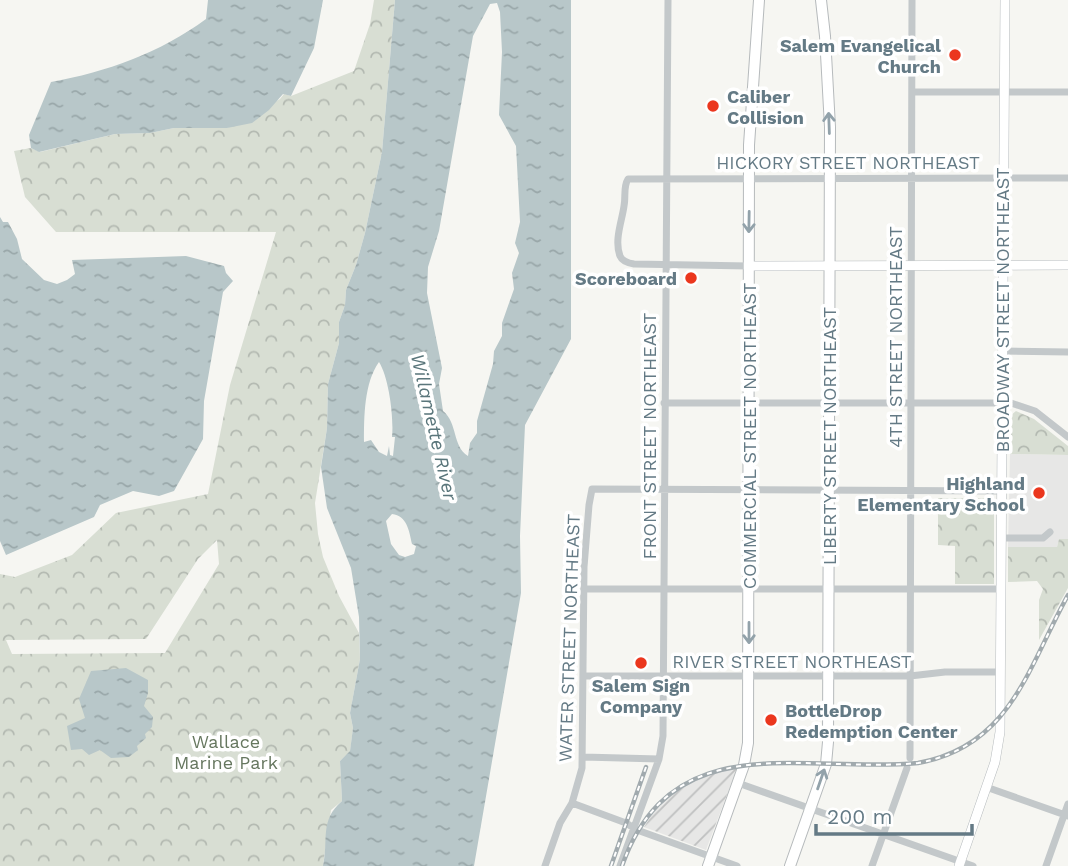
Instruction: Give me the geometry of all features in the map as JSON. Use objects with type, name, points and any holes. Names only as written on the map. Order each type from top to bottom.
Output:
[{"type":"highway","name":"LIBERTY STREET NORTHEAST","points":[[790,866],[827,758],[830,177],[827,62],[821,0]]},
{"type":"highway","name":"COMMERCIAL STREET NORTHEAST","points":[[710,861],[738,783],[748,743],[750,117],[758,2]]},
{"type":"main road","name":"BROADWAY STREET NORTHEAST","points":[[959,864],[999,744],[1005,0]]},
{"type":"main road","points":[[749,266],[1068,265]]},
{"type":"street","name":"FRONT STREET NORTHEAST","points":[[620,866],[659,759],[663,736],[668,0]]},
{"type":"street","name":"4TH STREET NORTHEAST","points":[[910,758],[912,0]]},
{"type":"street","points":[[912,92],[1068,92]]},
{"type":"street","name":"HICKORY STREET NORTHEAST","points":[[666,265],[627,263],[619,255],[619,225],[628,178],[1068,178]]},
{"type":"street","points":[[666,265],[749,266]]},
{"type":"street","points":[[1002,351],[1068,352]]},
{"type":"street","points":[[664,403],[1017,404],[1035,411],[1068,437]]},
{"type":"street","name":"WATER STREET NORTHEAST","points":[[545,866],[560,823],[572,803],[583,757],[584,589],[592,489],[664,491]]},
{"type":"street","points":[[664,491],[1001,491]]},
{"type":"street","points":[[1001,538],[1043,538],[1050,532]]},
{"type":"street","points":[[584,589],[1001,589]]},
{"type":"street","name":"RIVER STREET NORTHEAST","points":[[584,676],[828,677],[1000,672]]},
{"type":"street","points":[[583,757],[659,759]]},
{"type":"street","points":[[872,866],[907,768]]},
{"type":"street","points":[[738,783],[959,864],[973,866]]},
{"type":"street","points":[[986,787],[1066,815]]},
{"type":"street","points":[[572,803],[626,823],[710,861],[737,866]]},
{"type":"street","points":[[1046,866],[1068,804]]},
{"type":"shaded area","name":"Highland Elementary School","points":[[1010,454],[1068,455],[1068,539],[1059,539],[1057,547],[1008,547]]},
{"type":"shaded area","points":[[737,768],[706,850],[644,827],[653,813],[680,788],[695,779]]},
{"type":"green space","name":"Wallace Marine Park","points":[[374,0],[395,0],[382,152],[365,233],[346,290],[345,305],[339,322],[339,343],[328,384],[327,428],[315,503],[323,557],[339,596],[359,633],[360,659],[350,713],[353,728],[350,752],[340,761],[342,801],[331,810],[323,866],[0,866],[0,574],[15,577],[72,555],[116,513],[208,494],[230,385],[276,232],[56,232],[25,197],[14,151],[31,148],[40,152],[115,134],[150,133],[174,128],[227,128],[280,99],[284,94],[291,96],[354,71],[370,24]],"holes":[[[217,540],[219,564],[165,653],[12,654],[6,640],[146,639],[198,559]]]},
{"type":"green space","points":[[1016,411],[1034,419],[1068,446],[1068,455],[1010,454],[1010,416]]},
{"type":"green space","points":[[938,498],[994,498],[994,584],[955,584],[955,546],[938,545]]},
{"type":"green space","points":[[1059,539],[1068,539],[1068,588],[1039,640],[1039,600],[1043,589],[1037,581],[1008,582],[1008,547],[1057,547]]},
{"type":"water","points":[[208,0],[323,0],[314,48],[291,96],[283,94],[269,110],[252,123],[227,128],[174,128],[150,133],[115,134],[39,152],[31,148],[29,135],[51,82],[112,67],[170,42],[206,19]]},
{"type":"water","name":"Willamette River","points":[[395,0],[571,0],[571,339],[525,425],[520,536],[521,593],[474,866],[323,866],[327,823],[342,801],[340,761],[350,751],[353,728],[350,713],[360,659],[359,617],[351,568],[327,508],[321,467],[327,428],[328,384],[339,343],[339,322],[345,305],[346,290],[365,233],[382,152]],"holes":[[[497,3],[502,52],[499,115],[516,146],[520,222],[515,243],[519,253],[512,273],[514,289],[502,323],[502,336],[494,351],[477,421],[477,433],[470,443],[468,456],[459,446],[451,422],[443,411],[439,384],[442,368],[427,293],[428,267],[439,231],[473,36],[490,4]],[[379,362],[388,388],[392,437],[395,437],[393,456],[390,455],[389,446],[387,456],[379,452],[371,440],[364,442],[366,400],[374,370]],[[392,514],[404,521],[412,544],[416,546],[414,554],[405,557],[399,555],[391,544],[386,521]]]},
{"type":"water","points":[[0,217],[3,222],[8,222],[17,239],[22,259],[44,280],[57,284],[75,274],[72,260],[186,256],[224,266],[233,281],[223,292],[204,401],[203,439],[174,491],[159,496],[133,491],[100,505],[94,517],[6,555],[0,541]]},
{"type":"water","points":[[126,668],[148,680],[144,706],[153,717],[152,727],[145,734],[146,738],[137,746],[138,750],[129,757],[111,758],[100,750],[89,755],[82,749],[71,750],[67,726],[85,718],[79,699],[91,671]]},
{"type":"railway","points":[[622,866],[644,821],[673,792],[707,774],[746,765],[918,763],[950,754],[975,740],[996,721],[1013,700],[1068,595]]},
{"type":"railway","points":[[611,866],[646,767]]},
{"type":"place","name":"Salem Evangelical Church","points":[[955,55]]},
{"type":"place","name":"Caliber Collision","points":[[713,106]]},
{"type":"place","name":"Scoreboard","points":[[691,278]]},
{"type":"place","name":"Highland Elementary School","points":[[1039,493]]},
{"type":"place","name":"Salem Sign Company","points":[[641,663]]},
{"type":"place","name":"BottleDrop Redemption Center","points":[[771,720]]}]
